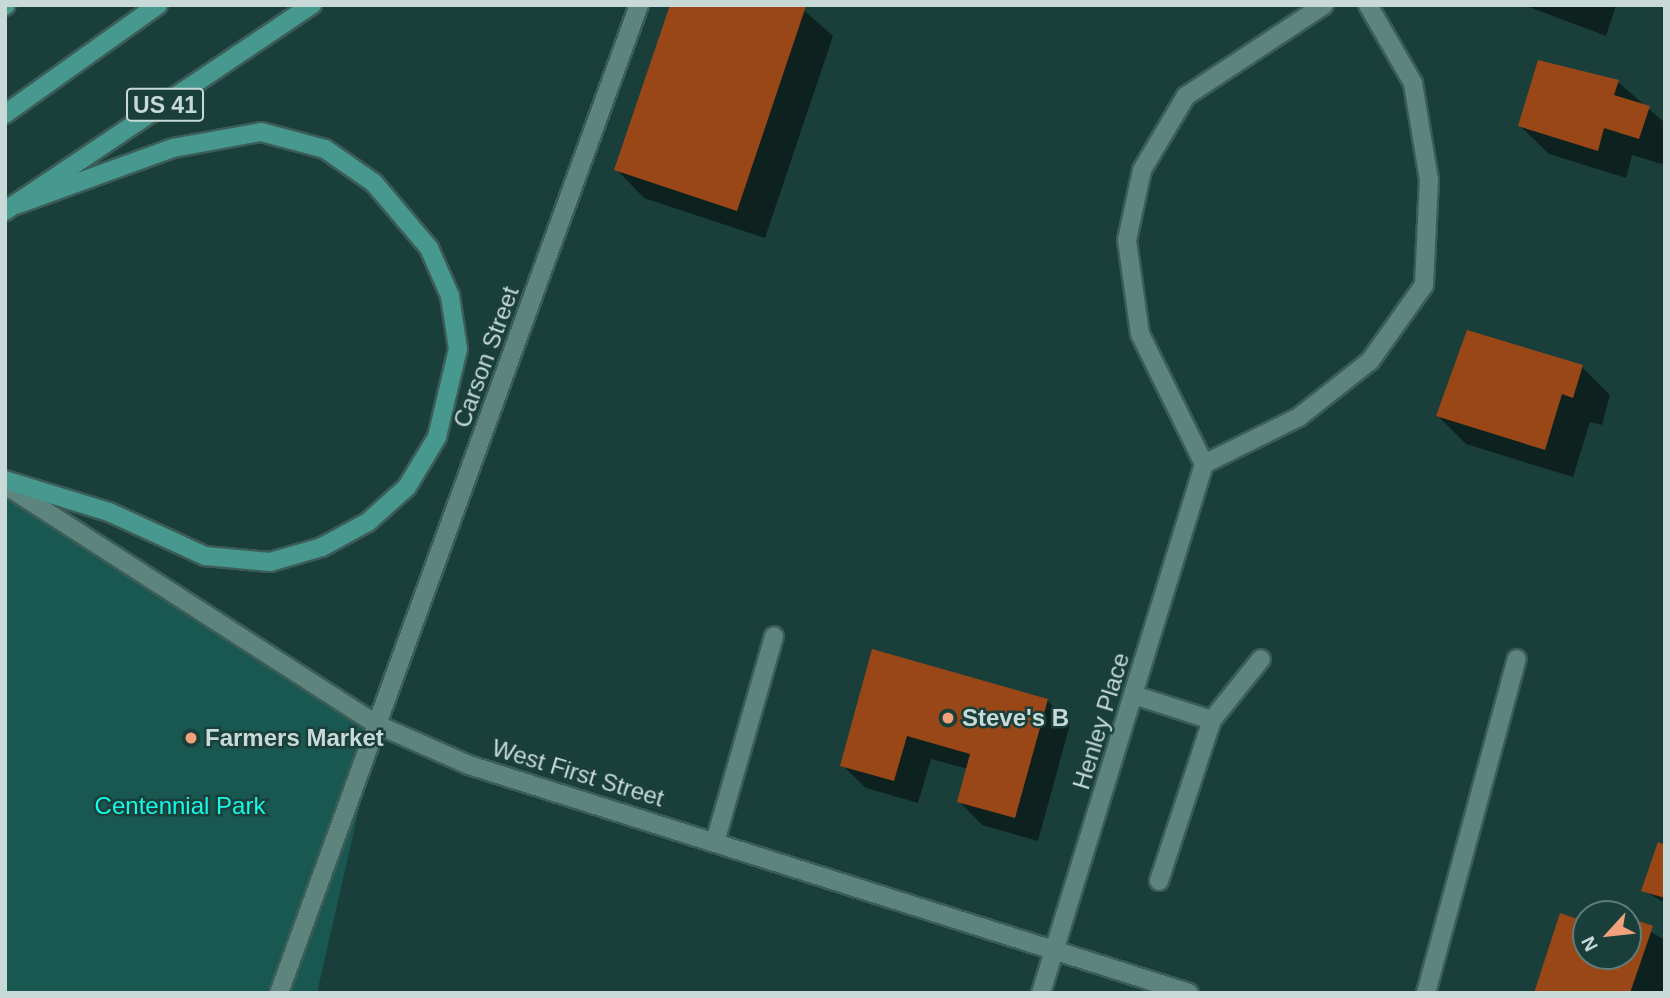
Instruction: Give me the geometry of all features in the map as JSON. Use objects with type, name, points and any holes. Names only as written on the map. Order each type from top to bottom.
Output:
[{"type":"main road","points":[[5,114],[158,5]]},
{"type":"main road","name":"US 41","points":[[12,208],[312,5]]},
{"type":"main road","points":[[5,482],[109,512],[205,556],[270,562],[309,551],[368,522],[407,487],[437,436],[458,349],[450,296],[429,248],[374,183],[325,149],[261,132],[173,148],[12,208]]},
{"type":"street","name":"Carson Street","points":[[279,993],[347,794],[378,725],[639,5]]},
{"type":"street","points":[[1324,5],[1186,96],[1142,170],[1127,240],[1140,334],[1204,464],[1299,417],[1370,361],[1424,285],[1429,180],[1413,83],[1368,5]]},
{"type":"street","name":"Henley Place","points":[[1041,993],[1058,948],[1204,464]]},
{"type":"street","name":"West First Street","points":[[5,482],[378,725],[469,765],[1058,948],[1165,989],[1189,993]]},
{"type":"street","points":[[715,842],[774,636]]},
{"type":"street","points":[[1159,881],[1212,720],[1261,659]]},
{"type":"street","points":[[1426,993],[1517,659]]},
{"type":"street","points":[[1135,695],[1212,720]]},
{"type":"green space","name":"Centennial Park","points":[[5,485],[378,725],[317,993],[5,993]]},
{"type":"building","points":[[670,5],[806,6],[737,211],[614,170]]},
{"type":"building","points":[[1538,60],[1619,80],[1614,95],[1650,106],[1639,139],[1604,128],[1598,151],[1518,126]]},
{"type":"building","points":[[1467,330],[1583,365],[1573,398],[1562,394],[1545,450],[1436,416]]},
{"type":"building","name":"Steve's B","points":[[872,649],[1048,699],[1015,818],[957,802],[970,754],[907,736],[894,781],[840,766]]},
{"type":"building","points":[[1658,842],[1665,845],[1665,898],[1641,891]]},
{"type":"building","points":[[1560,913],[1572,917],[1572,970],[1638,970],[1630,993],[1534,993]]},
{"type":"building","points":[[1642,922],[1653,926],[1642,958]]},
{"type":"place","name":"Steve's B","points":[[948,718]]},
{"type":"place","name":"Farmers Market","points":[[191,738]]}]
